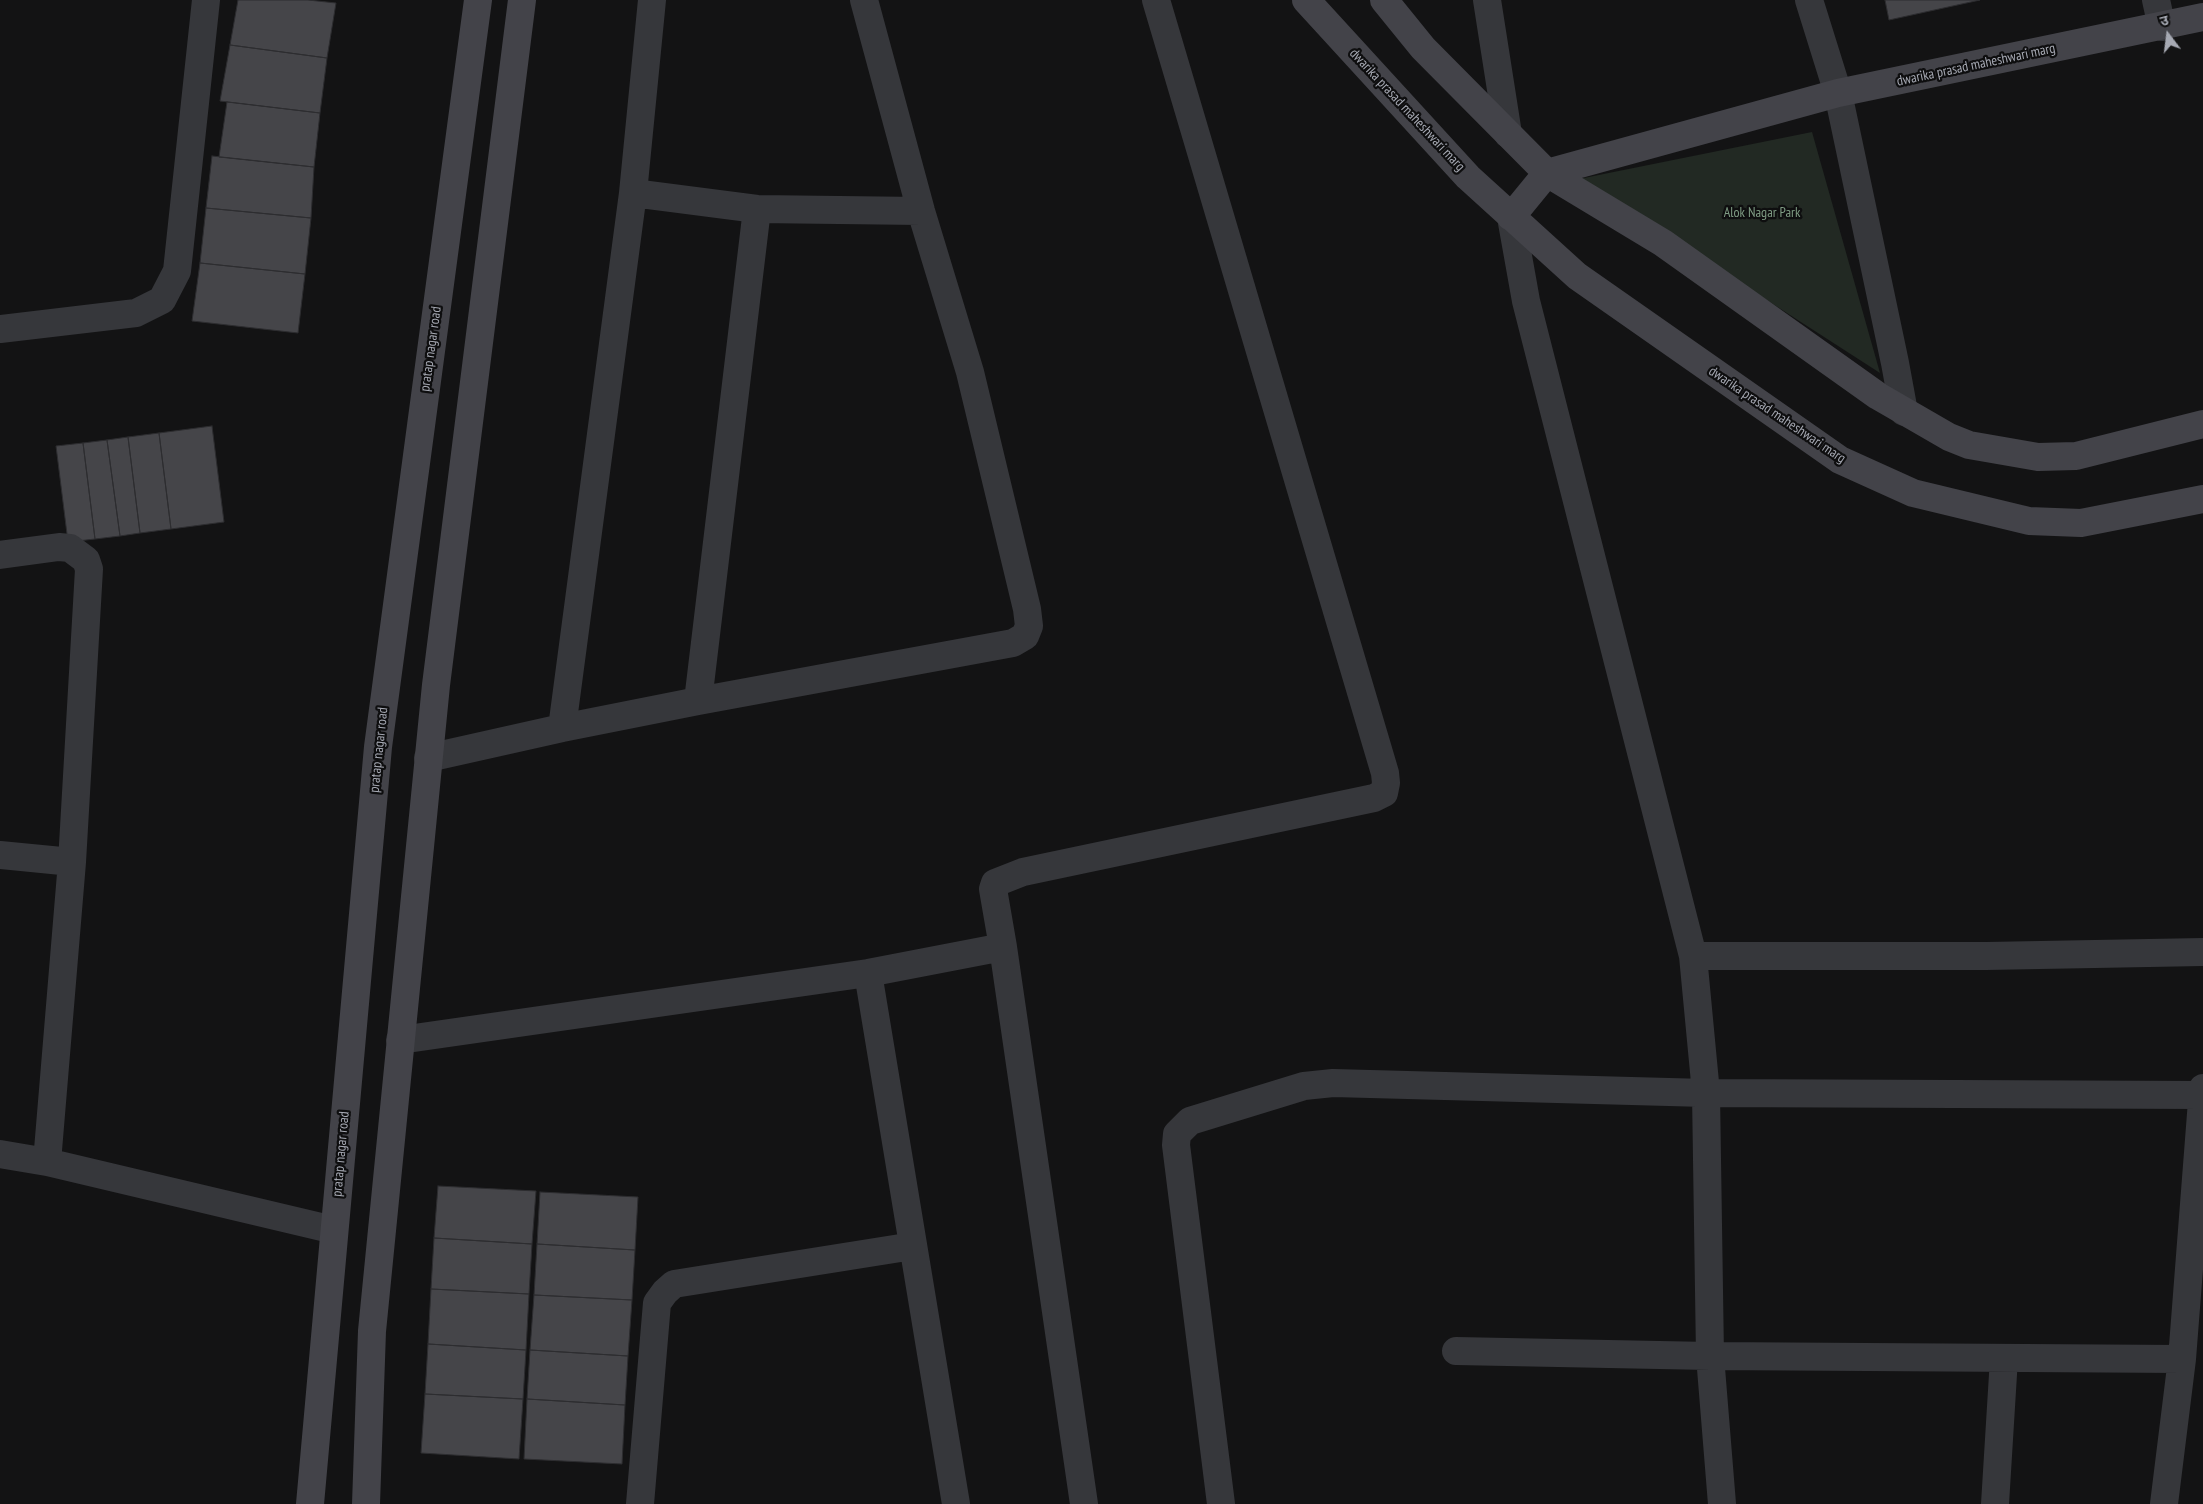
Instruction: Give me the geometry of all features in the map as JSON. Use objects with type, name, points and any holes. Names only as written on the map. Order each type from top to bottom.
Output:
[{"type":"street","points":[[0,328],[136,313],[162,300],[176,271],[206,0]]},
{"type":"street","name":"pratap nagar road","points":[[310,1504],[378,747],[478,0]]},
{"type":"street","points":[[366,1504],[372,1331],[428,758],[522,0]]},
{"type":"street","points":[[562,728],[633,193],[652,0]]},
{"type":"street","points":[[428,758],[562,728],[698,701],[1013,643],[1025,636],[1029,626],[1027,609],[972,381],[921,211],[864,0]]},
{"type":"street","points":[[1084,1504],[1003,947],[992,889],[995,883],[1002,879],[1032,870],[1374,798],[1384,793],[1386,783],[1385,773],[1156,0]]},
{"type":"street","name":"dwarika prasad maheshwari marg","points":[[1306,0],[1468,177],[1577,276],[1840,460],[1914,493],[2029,521],[2081,523],[2203,499]]},
{"type":"street","points":[[1384,0],[1423,48],[1548,173],[1663,243],[1904,412],[1949,437],[1969,445],[2038,457],[2076,456],[2203,424]]},
{"type":"street","points":[[1487,0],[1508,134]]},
{"type":"street","points":[[1809,0],[1838,93],[1904,412]]},
{"type":"street","points":[[2156,0],[2162,27]]},
{"type":"street","name":"dwarika prasad maheshwari marg","points":[[1548,173],[1838,93],[2203,17]]},
{"type":"street","points":[[1548,173],[1511,217],[1526,301],[1693,956],[1706,1092],[1710,1356],[1722,1504]]},
{"type":"street","points":[[633,193],[757,209],[921,211]]},
{"type":"street","points":[[698,701],[757,209]]},
{"type":"street","points":[[0,555],[59,547],[70,548],[86,560],[89,569],[72,862],[47,1162]]},
{"type":"street","points":[[0,855],[72,862]]},
{"type":"street","points":[[400,1040],[868,973],[1003,947]]},
{"type":"street","points":[[1693,956],[1986,956],[2203,952]]},
{"type":"street","points":[[868,973],[956,1504]]},
{"type":"street","points":[[1221,1504],[1176,1145],[1177,1134],[1190,1121],[1304,1086],[1333,1083],[1706,1092],[2202,1095]]},
{"type":"street","points":[[2164,1504],[2182,1359],[2203,1088]]},
{"type":"street","points":[[0,1154],[47,1162],[334,1230]]},
{"type":"street","points":[[640,1504],[657,1303],[665,1292],[674,1284],[913,1246]]},
{"type":"street","points":[[1456,1351],[1710,1356],[2182,1359]]},
{"type":"street","points":[[1995,1504],[2004,1358]]},
{"type":"green space","name":"Alok Nagar Park","points":[[1812,132],[1880,373],[1579,179]]},
{"type":"building","points":[[238,0],[308,0],[336,3],[327,58],[230,45]]},
{"type":"building","points":[[1885,0],[1980,0],[1889,20]]},
{"type":"building","points":[[230,45],[327,58],[320,113],[220,101]]},
{"type":"building","points":[[227,102],[320,113],[314,167],[219,157]]},
{"type":"building","points":[[212,156],[314,167],[311,218],[206,208]]},
{"type":"building","points":[[206,208],[311,218],[305,274],[200,263]]},
{"type":"building","points":[[200,263],[305,274],[298,333],[192,321]]},
{"type":"building","points":[[212,426],[224,522],[171,529],[159,433]]},
{"type":"building","points":[[159,433],[171,529],[140,533],[128,437]]},
{"type":"building","points":[[128,437],[140,533],[120,536],[107,440]]},
{"type":"building","points":[[107,440],[120,536],[95,539],[83,443]]},
{"type":"building","points":[[83,443],[95,539],[68,542],[56,446]]},
{"type":"building","points":[[438,1186],[536,1191],[532,1244],[434,1238]]},
{"type":"building","points":[[540,1192],[638,1197],[635,1250],[537,1244]]},
{"type":"building","points":[[434,1238],[532,1244],[529,1294],[431,1289]]},
{"type":"building","points":[[537,1244],[635,1250],[632,1300],[534,1295]]},
{"type":"building","points":[[431,1289],[529,1294],[526,1350],[428,1344]]},
{"type":"building","points":[[534,1295],[632,1300],[628,1356],[530,1350]]},
{"type":"building","points":[[428,1344],[526,1350],[523,1399],[425,1394]]},
{"type":"building","points":[[530,1350],[628,1356],[625,1405],[527,1399]]},
{"type":"building","points":[[425,1394],[523,1399],[519,1459],[421,1453]]},
{"type":"building","points":[[527,1399],[625,1405],[622,1464],[524,1459]]}]
